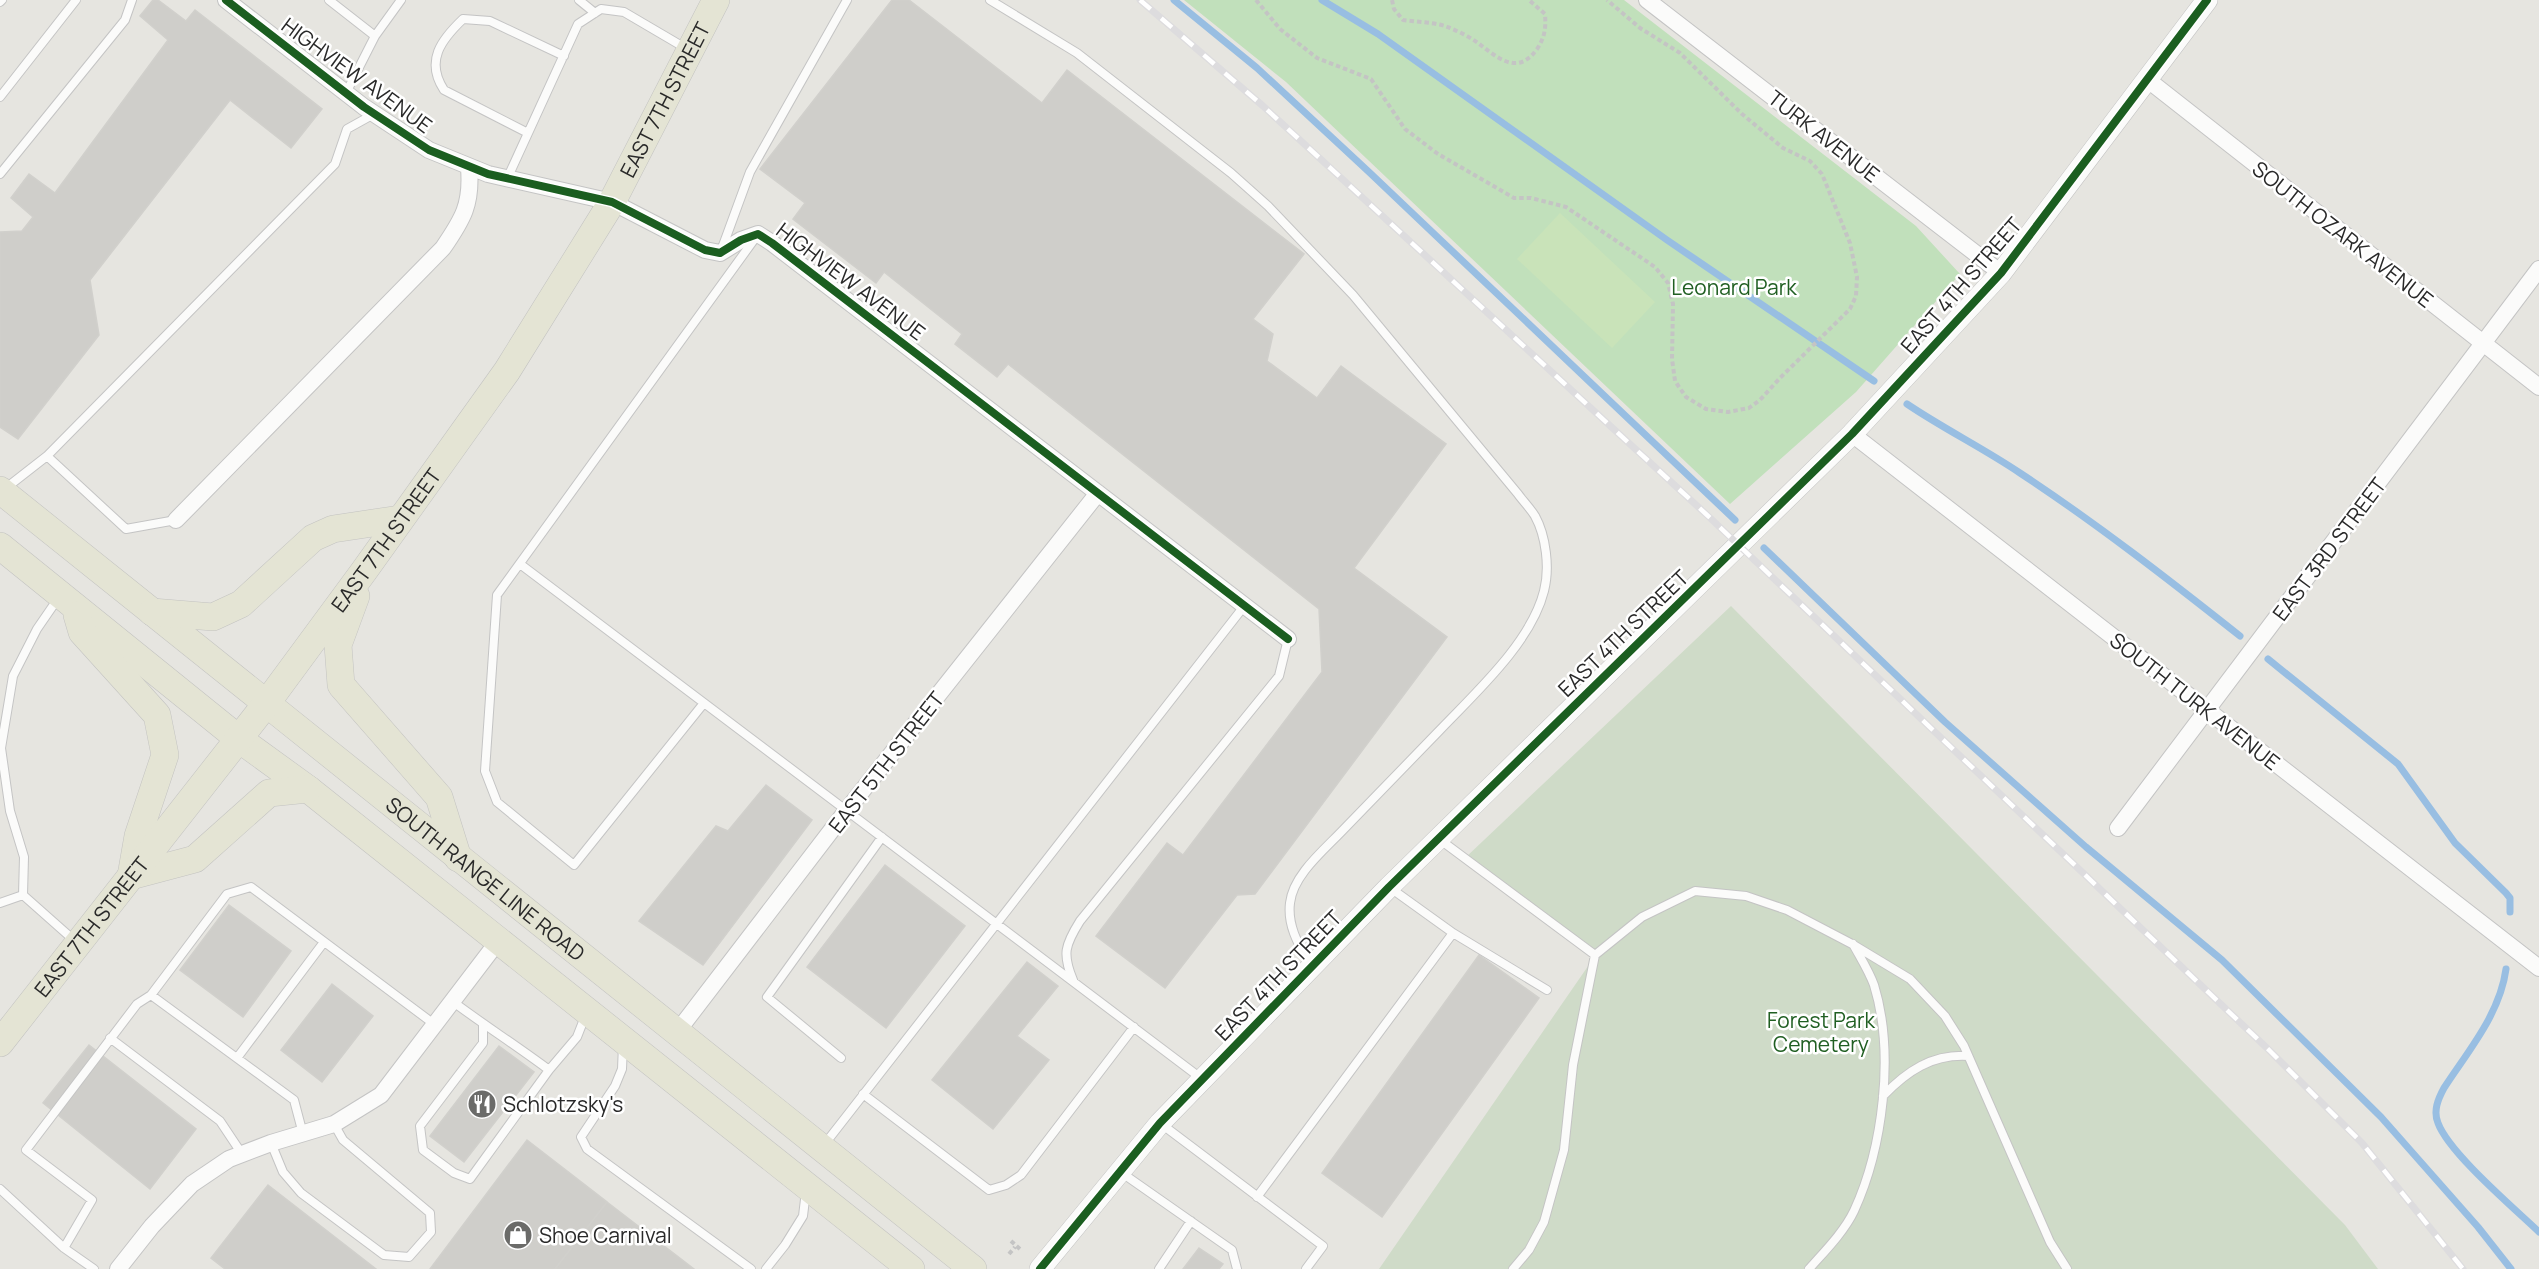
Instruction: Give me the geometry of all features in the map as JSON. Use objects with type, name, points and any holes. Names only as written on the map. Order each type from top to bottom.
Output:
[{"type":"main road","name":"EAST 7TH STREET","points":[[0,1043],[266,704],[507,371],[612,202],[716,0]]},
{"type":"main road","name":"SOUTH RANGE LINE ROAD","points":[[1,490],[973,1269]]},
{"type":"main road","points":[[152,612],[213,617],[241,604],[313,538],[333,528],[400,519]]},
{"type":"main road","name":"SOUTH RANGE LINE ROAD","points":[[0,546],[239,739],[308,789],[911,1269]]},
{"type":"main road","points":[[364,571],[338,645],[341,685],[439,797],[458,858]]},
{"type":"main road","points":[[67,599],[82,632],[157,715],[165,755],[138,836],[131,876],[195,859],[269,793],[308,789]]},
{"type":"street","name":"HIGHVIEW AVENUE","points":[[226,0],[374,114],[429,150],[469,168],[507,179],[545,185],[612,202],[705,250],[720,253],[741,240],[758,234],[1288,639]]},
{"type":"street","name":"TURK AVENUE","points":[[1647,0],[2001,273]]},
{"type":"street","name":"EAST 4TH STREET","points":[[1040,1269],[1160,1123],[1389,887],[1852,434],[2001,273],[2207,0]]},
{"type":"street","name":"SOUTH OZARK AVENUE","points":[[2148,80],[2539,387]]},
{"type":"street","points":[[176,520],[443,248],[462,220],[471,191],[469,168]]},
{"type":"street","name":"EAST 3RD STREET","points":[[2118,828],[2539,269]]},
{"type":"street","name":"SOUTH TURK AVENUE","points":[[1852,434],[2539,968]]},
{"type":"street","name":"EAST 5TH STREET","points":[[677,1032],[847,810],[1098,493]]},
{"type":"street","points":[[118,1269],[152,1226],[192,1184],[242,1154],[334,1124],[381,1095],[499,940]]},
{"type":"lane","points":[[0,97],[76,0]]},
{"type":"lane","points":[[0,173],[125,20],[132,0]]},
{"type":"lane","points":[[329,0],[375,36]]},
{"type":"lane","points":[[346,93],[375,36],[401,0]]},
{"type":"lane","points":[[579,0],[595,13]]},
{"type":"lane","points":[[720,253],[750,172],[847,0]]},
{"type":"lane","points":[[990,0],[1077,53],[1231,174],[1268,206],[1353,295],[1518,494],[1535,516],[1544,541],[1544,591],[1533,618],[1519,641],[1473,694],[1332,841],[1295,887],[1290,902],[1290,922],[1296,940],[1311,968]]},
{"type":"lane","points":[[507,179],[578,24],[601,9],[624,12],[690,51]]},
{"type":"lane","points":[[528,133],[444,90],[435,77],[435,61],[447,34],[464,20],[490,21],[564,56]]},
{"type":"lane","points":[[1,490],[47,456],[335,164],[347,129],[374,114]]},
{"type":"lane","points":[[704,703],[574,866],[497,802],[485,771],[497,595],[758,234]]},
{"type":"lane","points":[[47,456],[126,529],[176,520]]},
{"type":"lane","points":[[520,564],[1203,1079]]},
{"type":"lane","points":[[23,896],[24,857],[10,811],[1,748],[13,676],[37,629],[67,599]]},
{"type":"lane","points":[[822,1148],[1245,604]]},
{"type":"lane","points":[[1073,981],[1065,962],[1070,938],[1080,921],[1280,676],[1288,639]]},
{"type":"lane","points":[[841,1058],[767,997],[882,837]]},
{"type":"lane","points":[[1438,839],[1595,955]]},
{"type":"lane","points":[[64,1248],[92,1200],[26,1150],[137,1004],[152,995],[227,894],[251,887],[434,1024]]},
{"type":"lane","points":[[1389,887],[1453,933],[1547,990]]},
{"type":"lane","points":[[1514,1269],[1530,1250],[1544,1222],[1564,1150],[1573,1065],[1595,955],[1642,917],[1695,891],[1746,896],[1787,910],[1852,944],[1910,980],[1945,1016],[1968,1056],[2050,1242],[2067,1269]]},
{"type":"lane","points":[[0,903],[23,896]]},
{"type":"lane","points":[[23,896],[78,944]]},
{"type":"lane","points":[[1257,1197],[1453,933]]},
{"type":"lane","points":[[237,1058],[324,942]]},
{"type":"lane","points":[[1809,1269],[1826,1251],[1853,1213],[1874,1161],[1883,1096],[1882,1024],[1874,984],[1852,944]]},
{"type":"lane","points":[[152,995],[294,1100],[303,1134]]},
{"type":"lane","points":[[452,1001],[549,1070]]},
{"type":"lane","points":[[483,1025],[483,1043],[420,1126],[423,1150],[454,1173],[470,1179],[549,1070],[577,1036],[586,1012]]},
{"type":"lane","points":[[863,1094],[989,1190],[1006,1185],[1021,1175],[1134,1027]]},
{"type":"lane","points":[[110,1038],[220,1121],[242,1154]]},
{"type":"lane","points":[[623,1040],[622,1069],[615,1086],[581,1137],[587,1149],[751,1269]]},
{"type":"lane","points":[[1883,1096],[1902,1076],[1926,1063],[1951,1055],[1968,1056]]},
{"type":"lane","points":[[1160,1123],[1323,1246],[1306,1269]]},
{"type":"lane","points":[[271,1143],[283,1172],[301,1193],[384,1255],[409,1257],[431,1232],[430,1213],[343,1140],[334,1124]]},
{"type":"lane","points":[[1119,1171],[1232,1250],[1237,1269]]},
{"type":"lane","points":[[766,1269],[785,1245],[803,1216],[807,1188]]},
{"type":"lane","points":[[0,1189],[64,1248],[94,1269]]},
{"type":"lane","points":[[1159,1269],[1191,1221]]},
{"type":"path","points":[[1256,0],[1280,29],[1317,58],[1371,79],[1405,129],[1438,154],[1514,198],[1531,198],[1566,207],[1655,267],[1668,283],[1673,304],[1672,360],[1675,381],[1686,397],[1706,409],[1728,412],[1749,408],[1760,400],[1850,309],[1857,296],[1857,277],[1850,243],[1822,174],[1810,161],[1783,148],[1742,114],[1680,53],[1640,28],[1607,0]]},
{"type":"path","points":[[1392,0],[1394,9],[1403,20],[1452,29],[1478,43],[1491,55],[1505,62],[1520,62],[1533,54],[1546,30],[1545,14],[1529,0]]},
{"type":"path","points":[[1011,1241],[1021,1250]]},
{"type":"path","points":[[1008,1254],[1015,1246]]},
{"type":"green space","name":"Leonard Park","points":[[1184,0],[1624,0],[1916,226],[1960,274],[1856,392],[1730,504],[1286,82]]},
{"type":"green space","points":[[1560,213],[1655,302],[1612,348],[1517,259]]},
{"type":"green space","name":"Forest Park Cemetery","points":[[1731,606],[2345,1225],[2378,1269],[1379,1269],[1595,956],[1465,858]]},
{"type":"building","points":[[153,0],[158,0],[186,21],[195,10],[322,109],[291,148],[230,100],[90,280],[99,335],[18,439],[0,427],[0,232],[22,231],[33,217],[11,198],[29,174],[55,193],[168,40],[140,16]]},
{"type":"building","points":[[892,0],[909,0],[1042,103],[1067,70],[1304,254],[1253,319],[1273,334],[1267,361],[1317,398],[1341,366],[1446,444],[1354,568],[1447,637],[1255,894],[1237,895],[1165,988],[1096,936],[1167,843],[1183,855],[1322,672],[1319,609],[1008,364],[997,377],[955,344],[962,334],[884,272],[876,283],[793,219],[805,203],[760,169]]},
{"type":"building","points":[[766,785],[812,820],[703,965],[639,921],[716,826],[728,831]]},
{"type":"building","points":[[885,865],[965,926],[886,1028],[807,967]]},
{"type":"building","points":[[229,905],[291,951],[243,1017],[180,970]]},
{"type":"building","points":[[1479,955],[1539,998],[1382,1217],[1322,1173]]},
{"type":"building","points":[[1027,962],[1058,986],[1017,1036],[1049,1060],[993,1129],[932,1080]]},
{"type":"building","points":[[332,984],[373,1016],[322,1082],[281,1050]]},
{"type":"building","points":[[89,1045],[196,1129],[150,1189],[43,1103]]},
{"type":"building","name":"Schlotzsky's","points":[[499,1046],[534,1072],[464,1162],[430,1136]]},
{"type":"building","name":"Shoe Carnival","points":[[527,1140],[607,1202],[555,1269],[430,1269]]},
{"type":"building","points":[[268,1185],[376,1269],[225,1269],[211,1258]]},
{"type":"building","points":[[607,1202],[694,1269],[555,1269]]},
{"type":"building","points":[[1199,1248],[1223,1264],[1219,1269],[1183,1269]]},
{"type":"waterway","points":[[1174,0],[1257,68],[1735,520]]},
{"type":"waterway","points":[[1322,0],[1378,34],[1667,240],[1874,381]]},
{"type":"waterway","points":[[1907,404],[2048,492],[2132,552],[2240,636]]},
{"type":"waterway","points":[[1764,548],[1945,722],[2086,847],[2222,960],[2381,1117],[2478,1227],[2511,1269]]},
{"type":"waterway","points":[[2268,659],[2398,764],[2455,843],[2510,898],[2510,912]]},
{"type":"waterway","points":[[2506,969],[2503,986],[2490,1017],[2444,1088],[2438,1101],[2436,1114],[2444,1135],[2468,1164],[2539,1232]]},
{"type":"railway","points":[[1140,0],[1263,106],[1707,515],[2269,1050],[2362,1143],[2463,1269]]},
{"type":"cycle path","points":[[226,0],[364,107],[429,150],[488,174],[612,202],[705,250],[720,253],[741,240],[758,234],[1288,639]]},
{"type":"cycle path","points":[[1040,1269],[1160,1123],[1389,887],[1852,434],[2001,273],[2207,0]]},
{"type":"place","name":"Schlotzsky's","points":[[482,1104]]},
{"type":"place","name":"Shoe Carnival","points":[[518,1235]]}]
